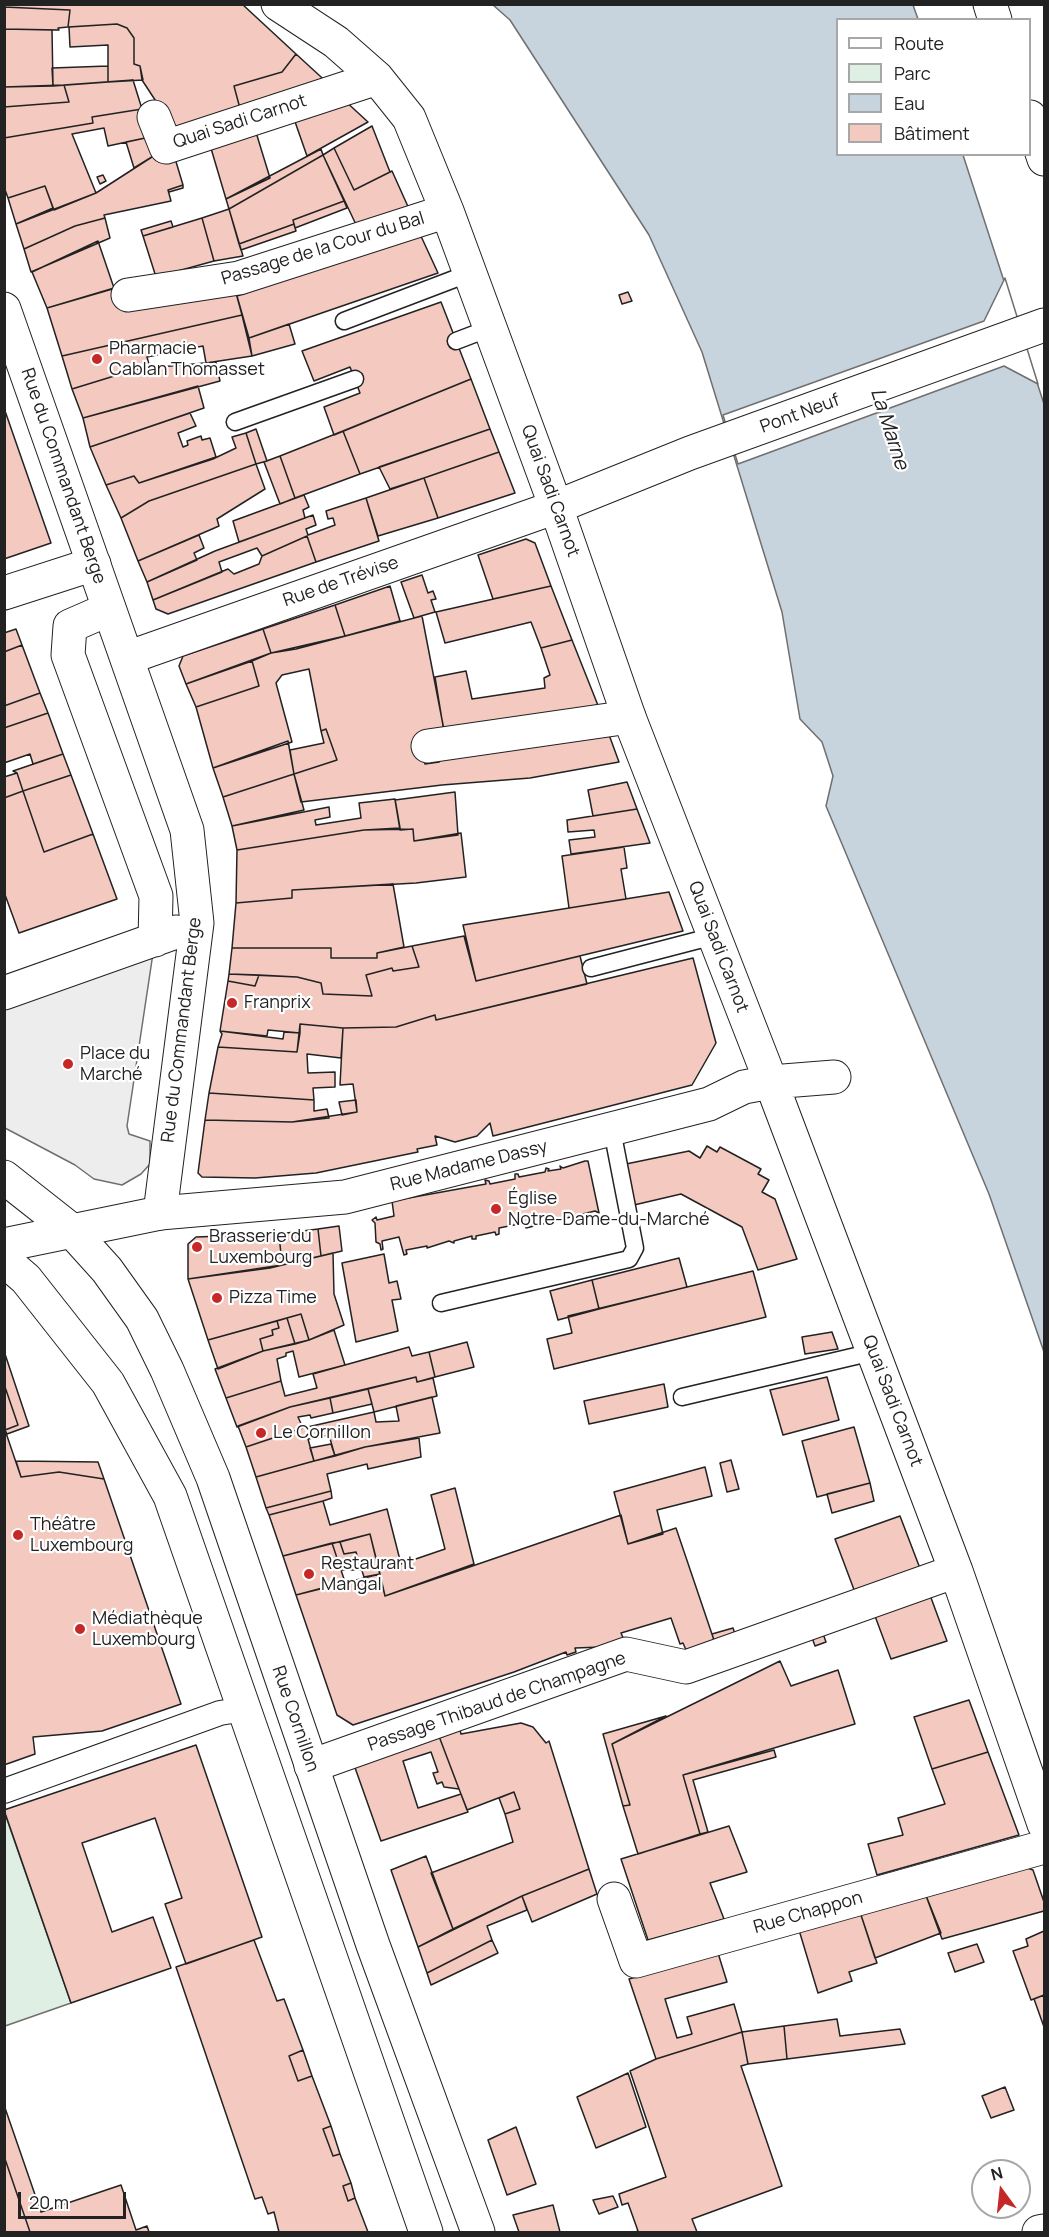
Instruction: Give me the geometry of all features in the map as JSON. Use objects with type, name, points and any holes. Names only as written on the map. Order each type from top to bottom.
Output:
[{"type":"street","name":"Quai Sadi Carnot","points":[[278,4],[336,42],[377,78],[409,118],[447,211],[556,507],[629,717],[956,1570],[1044,1824]]},
{"type":"street","name":"Quai Sadi Carnot","points":[[154,117],[166,147],[377,78]]},
{"type":"street","points":[[1031,123],[1044,159]]},
{"type":"street","name":"Passage de la Cour du Bal","points":[[128,295],[239,278],[447,211]]},
{"type":"street","name":"Rue du Commandant Berge","points":[[4,309],[187,830],[197,923],[160,1213]]},
{"type":"street","name":"Pont Neuf","points":[[667,463],[1034,329]]},
{"type":"street","name":"Rue de Trévise","points":[[127,658],[556,507],[667,463]]},
{"type":"street","points":[[4,593],[94,564]]},
{"type":"street","name":"Rue du Commandant Berge","points":[[110,609],[70,626],[68,655],[156,896],[155,940]]},
{"type":"street","points":[[428,746],[629,717]]},
{"type":"street","points":[[7,986],[155,940],[197,923]]},
{"type":"street","name":"Rue Madame Dassy","points":[[4,1245],[160,1213],[345,1197],[709,1104],[744,1087],[834,1077]]},
{"type":"street","name":"Rue Cornillon","points":[[4,1177],[70,1230],[107,1270],[142,1319],[167,1370],[213,1478],[372,1945],[478,2232]]},
{"type":"street","points":[[4,1260],[27,1280],[108,1383],[170,1496],[426,2232]]},
{"type":"street","name":"Passage Thibaud de Champagne","points":[[311,1766],[627,1654],[686,1667],[956,1570]]},
{"type":"street","points":[[4,1791],[220,1713],[244,1708]]},
{"type":"street","name":"Rue Chappon","points":[[614,1899],[636,1961],[1044,1847]]},
{"type":"street","points":[[1039,2232],[1044,2231]]},
{"type":"lane","points":[[344,321],[470,273]]},
{"type":"lane","points":[[456,341],[490,328]]},
{"type":"lane","points":[[235,422],[355,378]]},
{"type":"lane","points":[[591,968],[714,936]]},
{"type":"lane","points":[[441,1303],[629,1258],[635,1248],[612,1130]]},
{"type":"lane","points":[[682,1397],[873,1352]]},
{"type":"green space","points":[[4,1811],[71,2003],[5,2026],[4,2026]]},
{"type":"shaded area","name":"Place du Marché","points":[[155,940],[127,1126],[129,1134],[150,1141],[150,1164],[141,1174],[122,1185],[94,1179],[75,1165],[5,1128],[4,993]]},
{"type":"water","name":"La Marne","points":[[493,5],[913,5],[918,18],[836,18],[836,156],[963,156],[1044,404],[1044,1352],[989,1194],[826,806],[833,776],[822,742],[800,719],[782,612],[702,352],[649,235],[510,20]]},
{"type":"pier","points":[[1005,278],[1038,384],[1004,366],[738,464],[723,415],[984,321]]},
{"type":"building","points":[[4,4],[242,4],[296,54],[282,72],[234,86],[242,116],[170,139],[161,109],[142,80],[140,66],[134,64],[134,38],[127,28],[117,24],[68,27],[70,10],[4,7]]},
{"type":"building","points":[[4,7],[70,10],[68,27],[58,28],[59,30],[4,29]]},
{"type":"building","points":[[117,24],[127,28],[134,38],[134,64],[140,66],[143,80],[108,82],[108,45],[70,47],[69,27]]},
{"type":"building","points":[[4,29],[52,30],[53,86],[4,87]]},
{"type":"building","points":[[296,54],[332,87],[242,116],[234,86],[282,72]]},
{"type":"building","points":[[108,66],[108,82],[53,86],[52,68]]},
{"type":"building","points":[[133,80],[142,109],[92,117],[93,123],[4,138],[4,107],[69,102],[64,85]]},
{"type":"building","points":[[64,85],[69,102],[4,107],[4,87]]},
{"type":"building","points":[[343,99],[368,122],[307,156],[293,116]]},
{"type":"building","points":[[142,109],[150,137],[108,146],[104,128],[72,134],[96,193],[54,210],[45,186],[8,198],[4,187],[4,138],[93,123],[92,117]]},
{"type":"building","points":[[372,126],[390,172],[354,190],[334,148]]},
{"type":"building","points":[[255,129],[270,178],[226,199],[210,145]]},
{"type":"building","points":[[150,137],[155,155],[134,168],[126,142]]},
{"type":"building","points":[[334,148],[354,190],[392,171],[410,211],[360,233],[323,155]]},
{"type":"building","points":[[321,149],[323,155],[229,209],[226,199]]},
{"type":"building","points":[[155,155],[156,160],[174,155],[183,185],[168,190],[171,201],[104,215],[105,218],[75,226],[24,249],[16,224],[96,193]]},
{"type":"building","points":[[323,155],[344,201],[293,220],[294,224],[239,244],[229,209]]},
{"type":"building","points":[[103,175],[106,181],[100,184],[97,177]]},
{"type":"building","points":[[183,185],[183,188],[169,192],[168,190]]},
{"type":"building","points":[[45,186],[53,208],[16,224],[8,198]]},
{"type":"building","points":[[344,201],[347,208],[295,228],[293,220]]},
{"type":"building","points":[[229,209],[243,256],[214,261],[202,218]]},
{"type":"building","points":[[105,218],[110,238],[31,272],[24,249],[75,226]]},
{"type":"building","points":[[202,218],[214,261],[156,277],[143,236]]},
{"type":"building","points":[[171,221],[173,227],[143,236],[141,230]]},
{"type":"building","points":[[294,224],[296,231],[241,250],[239,244]]},
{"type":"building","points":[[420,234],[438,273],[249,338],[237,296]]},
{"type":"building","points":[[98,241],[114,288],[47,308],[32,272]]},
{"type":"building","points":[[116,288],[236,293],[242,315],[62,356],[47,308]]},
{"type":"building","points":[[628,292],[632,301],[622,304],[619,295]]},
{"type":"building","points":[[441,302],[471,379],[334,435],[324,407],[360,393],[350,367],[314,381],[302,351]]},
{"type":"building","points":[[242,315],[252,356],[206,363],[203,346],[147,357],[150,368],[137,369],[72,389],[62,356]]},
{"type":"building","points":[[289,324],[295,344],[252,356],[249,338]]},
{"type":"building","points":[[216,362],[220,381],[83,418],[72,389],[137,369]]},
{"type":"building","points":[[471,379],[490,429],[360,474],[343,431]]},
{"type":"building","points":[[198,386],[204,408],[90,447],[83,418]]},
{"type":"building","points":[[4,408],[51,543],[4,559]]},
{"type":"building","points":[[190,413],[196,426],[178,433],[183,447],[188,445],[187,441],[201,436],[202,440],[210,438],[216,457],[139,483],[134,476],[106,485],[90,447]]},
{"type":"building","points":[[256,429],[267,461],[256,464],[246,433]]},
{"type":"building","points":[[490,429],[499,452],[424,478],[390,489],[379,467]]},
{"type":"building","points":[[343,431],[360,474],[295,498],[280,456]]},
{"type":"building","points":[[246,433],[256,464],[149,501],[121,518],[106,485],[134,476],[139,483],[213,459],[236,448],[232,437]]},
{"type":"building","points":[[499,452],[515,493],[438,518],[424,478]]},
{"type":"building","points":[[280,456],[295,498],[280,504],[264,462]]},
{"type":"building","points":[[256,464],[265,489],[217,519],[219,526],[138,561],[121,518],[149,501]]},
{"type":"building","points":[[424,478],[438,518],[378,536],[366,498]]},
{"type":"building","points":[[304,495],[309,507],[303,510],[305,518],[239,542],[233,521]]},
{"type":"building","points":[[366,498],[379,541],[316,562],[307,536],[262,556],[257,548],[219,562],[222,572],[153,600],[147,582],[215,551],[313,515],[316,525],[306,529],[308,535],[335,525],[333,518],[328,519],[326,511]]},
{"type":"building","points":[[199,535],[204,548],[194,553],[197,560],[147,582],[138,561]]},
{"type":"building","points":[[307,536],[316,562],[168,614],[156,609],[153,600],[228,569],[234,574],[259,564],[262,556]]},
{"type":"building","points":[[526,539],[535,543],[551,586],[493,599],[478,555]]},
{"type":"building","points":[[422,575],[428,593],[433,591],[436,599],[431,600],[435,612],[414,618],[401,582]]},
{"type":"building","points":[[390,586],[400,621],[345,636],[335,605]]},
{"type":"building","points":[[551,586],[572,640],[541,648],[531,622],[445,643],[436,612]]},
{"type":"building","points":[[335,605],[345,636],[271,653],[263,629]]},
{"type":"building","points":[[422,616],[444,730],[420,736],[425,764],[439,762],[445,754],[608,732],[619,762],[530,778],[442,785],[301,802],[294,774],[337,760],[326,729],[321,731],[309,669],[282,675],[276,683],[292,742],[213,768],[196,707],[259,686],[252,661],[271,653],[296,649]]},
{"type":"building","points":[[16,629],[22,645],[4,652],[4,633]]},
{"type":"building","points":[[263,629],[271,653],[186,684],[179,666],[183,656]]},
{"type":"building","points":[[572,640],[601,713],[444,732],[435,677],[466,671],[472,699],[545,688],[544,678],[550,675],[541,648]]},
{"type":"building","points":[[22,645],[40,693],[4,706],[4,652]]},
{"type":"building","points":[[252,661],[259,686],[196,707],[186,684]]},
{"type":"building","points":[[40,693],[48,713],[4,728],[4,706]]},
{"type":"building","points":[[48,713],[63,754],[33,764],[30,754],[4,763],[4,728]]},
{"type":"building","points":[[326,729],[337,760],[294,774],[290,750],[324,743],[321,731]]},
{"type":"building","points":[[288,741],[294,774],[223,797],[213,768]]},
{"type":"building","points":[[63,754],[71,775],[23,791],[17,773],[13,771]]},
{"type":"building","points":[[17,773],[23,791],[4,798],[4,777]]},
{"type":"building","points":[[294,774],[304,810],[232,826],[223,797]]},
{"type":"building","points":[[71,775],[93,834],[44,852],[23,791]]},
{"type":"building","points":[[627,782],[637,809],[593,816],[588,790]]},
{"type":"building","points":[[23,791],[44,852],[93,834],[117,899],[19,933],[4,892],[4,798]]},
{"type":"building","points":[[455,792],[458,835],[414,841],[413,829],[400,830],[395,800]]},
{"type":"building","points":[[395,799],[400,828],[364,830],[237,850],[232,826],[329,807],[330,817],[315,820],[316,825],[361,818],[359,803]]},
{"type":"building","points":[[637,809],[650,843],[571,854],[569,840],[595,837],[594,830],[568,832],[567,820]]},
{"type":"building","points":[[413,829],[414,841],[461,833],[466,877],[416,883],[292,890],[292,898],[236,903],[237,850],[364,830]]},
{"type":"building","points":[[624,847],[627,868],[621,869],[626,899],[569,908],[562,856]]},
{"type":"building","points":[[393,884],[404,947],[377,953],[377,958],[331,958],[331,948],[232,948],[236,903],[292,898],[292,890]]},
{"type":"building","points":[[669,892],[683,931],[476,981],[463,925]]},
{"type":"building","points":[[464,936],[476,981],[580,956],[587,984],[436,1020],[435,1015],[396,1027],[343,1028],[300,1024],[300,1033],[268,1030],[267,1036],[220,1031],[228,981],[255,986],[259,975],[297,977],[321,983],[323,994],[372,996],[366,975],[392,968],[393,971],[419,967],[412,946]]},
{"type":"building","points":[[412,946],[419,967],[393,971],[392,968],[366,975],[372,996],[323,994],[321,983],[297,977],[229,974],[232,948],[331,948],[331,958],[377,958],[377,953]]},
{"type":"building","points":[[693,958],[716,1043],[692,1085],[493,1136],[490,1123],[477,1136],[455,1142],[435,1136],[437,1145],[417,1149],[418,1152],[316,1173],[255,1178],[202,1177],[198,1173],[205,1120],[292,1122],[357,1112],[353,1084],[340,1085],[343,1028],[396,1027],[435,1015],[436,1020]]},
{"type":"building","points":[[229,974],[259,975],[255,986],[228,981]]},
{"type":"building","points":[[300,1024],[343,1028],[341,1058],[307,1054],[308,1073],[335,1072],[335,1087],[313,1088],[314,1100],[209,1093],[218,1047],[297,1052]]},
{"type":"building","points":[[220,1031],[283,1039],[284,1032],[300,1033],[297,1052],[218,1047],[222,1034]]},
{"type":"building","points":[[209,1093],[314,1100],[314,1111],[327,1109],[329,1118],[292,1122],[205,1120]]},
{"type":"building","points":[[356,1100],[357,1112],[342,1115],[339,1102]]},
{"type":"building","points":[[707,1146],[717,1152],[720,1147],[761,1169],[758,1174],[769,1180],[762,1192],[775,1199],[797,1259],[758,1270],[742,1227],[681,1194],[634,1205],[626,1164],[689,1151],[700,1158]]},
{"type":"building","name":"Église Notre-Dame-du-Marché","points":[[588,1161],[599,1213],[595,1211],[526,1228],[524,1223],[499,1228],[499,1234],[496,1235],[495,1232],[476,1236],[476,1239],[472,1239],[472,1236],[454,1241],[454,1243],[449,1241],[427,1248],[427,1246],[406,1250],[407,1254],[404,1255],[399,1237],[382,1241],[383,1249],[381,1250],[380,1244],[376,1242],[375,1223],[372,1220],[376,1217],[377,1220],[394,1216],[392,1201],[486,1184],[485,1180],[490,1184],[515,1179],[515,1174],[519,1177],[545,1172],[546,1168],[549,1169],[548,1171],[561,1169],[560,1166],[563,1168]]},
{"type":"building","points":[[339,1226],[342,1251],[321,1256],[318,1229]]},
{"type":"building","points":[[318,1229],[321,1256],[282,1265],[279,1234]]},
{"type":"building","points":[[279,1234],[282,1265],[188,1279],[188,1244],[196,1237]]},
{"type":"building","points":[[333,1253],[334,1294],[344,1325],[309,1340],[301,1314],[208,1340],[188,1279],[270,1268]]},
{"type":"building","points":[[384,1254],[389,1283],[397,1281],[401,1299],[392,1300],[398,1331],[356,1342],[342,1263]]},
{"type":"building","points":[[679,1258],[687,1287],[599,1309],[592,1280]]},
{"type":"building","points":[[753,1271],[766,1317],[554,1369],[547,1339],[572,1333],[568,1316]]},
{"type":"building","points":[[592,1280],[599,1309],[558,1320],[550,1291]]},
{"type":"building","points":[[301,1314],[309,1340],[295,1344],[287,1318]]},
{"type":"building","points":[[287,1318],[295,1344],[263,1351],[260,1339],[273,1335],[272,1330],[279,1328],[277,1321]]},
{"type":"building","points":[[277,1321],[279,1328],[272,1330],[273,1335],[260,1339],[263,1351],[218,1369],[208,1340]]},
{"type":"building","points":[[334,1330],[345,1365],[299,1377],[293,1351],[277,1359],[281,1381],[226,1398],[215,1369],[263,1351],[309,1340]]},
{"type":"building","points":[[832,1332],[838,1349],[805,1354],[802,1337]]},
{"type":"building","points":[[467,1342],[474,1367],[435,1377],[429,1352]]},
{"type":"building","points":[[409,1347],[412,1356],[429,1352],[435,1377],[417,1382],[416,1377],[290,1407],[237,1427],[226,1398],[281,1381],[285,1396],[317,1388],[313,1374]]},
{"type":"building","points":[[4,1351],[29,1426],[7,1434],[5,1430],[18,1425],[4,1384]]},
{"type":"building","points":[[416,1377],[417,1382],[433,1378],[437,1396],[374,1412],[368,1389]]},
{"type":"building","points":[[827,1377],[839,1420],[783,1435],[770,1390]]},
{"type":"building","name":"Médiathèque Luxembourg","points":[[4,1384],[18,1425],[5,1430],[21,1477],[59,1472],[104,1479],[181,1704],[102,1731],[33,1737],[35,1754],[4,1765]]},
{"type":"building","points":[[664,1384],[668,1407],[589,1424],[584,1401]]},
{"type":"building","points":[[368,1389],[372,1404],[333,1413],[330,1398]]},
{"type":"building","points":[[432,1397],[440,1433],[365,1447],[335,1456],[329,1435],[308,1439],[314,1461],[256,1477],[246,1447],[303,1428],[374,1412],[376,1422],[399,1421],[396,1406]]},
{"type":"building","points":[[330,1398],[333,1413],[311,1418],[310,1415],[298,1417],[303,1428],[246,1447],[238,1426],[290,1407]]},
{"type":"building","points":[[854,1427],[870,1483],[817,1497],[802,1441]]},
{"type":"building","points":[[419,1438],[421,1457],[368,1469],[367,1464],[327,1474],[331,1491],[266,1508],[256,1477],[365,1447]]},
{"type":"building","points":[[331,1444],[335,1456],[314,1461],[310,1448]]},
{"type":"building","points":[[731,1460],[739,1489],[727,1492],[720,1463]]},
{"type":"building","points":[[16,1461],[98,1462],[104,1479],[59,1472],[21,1477]]},
{"type":"building","points":[[705,1467],[712,1496],[657,1510],[663,1534],[628,1544],[614,1492]]},
{"type":"building","points":[[870,1483],[874,1501],[832,1513],[827,1494]]},
{"type":"building","points":[[455,1488],[474,1564],[385,1596],[370,1534],[283,1556],[269,1515],[323,1501],[330,1525],[387,1509],[401,1564],[445,1549],[431,1495]]},
{"type":"building","points":[[331,1491],[332,1498],[323,1501],[269,1515],[266,1508]]},
{"type":"building","points":[[621,1515],[628,1544],[676,1528],[716,1646],[686,1650],[683,1643],[680,1644],[671,1618],[621,1633],[624,1640],[602,1647],[575,1648],[576,1652],[567,1655],[566,1652],[514,1672],[353,1725],[337,1715],[296,1595],[380,1574],[385,1596]]},
{"type":"building","points":[[900,1516],[921,1571],[856,1595],[835,1539]]},
{"type":"building","points":[[370,1534],[380,1574],[364,1577],[356,1552],[344,1554],[340,1542]]},
{"type":"building","points":[[340,1542],[344,1554],[356,1552],[362,1570],[341,1570],[332,1543]]},
{"type":"building","points":[[332,1543],[345,1582],[296,1595],[283,1556]]},
{"type":"building","points":[[927,1587],[947,1641],[891,1659],[872,1608]]},
{"type":"building","points":[[733,1628],[736,1637],[715,1644],[712,1634]]},
{"type":"building","points":[[821,1628],[826,1642],[815,1646],[810,1632]]},
{"type":"building","points":[[780,1661],[791,1686],[838,1670],[855,1724],[683,1775],[700,1834],[638,1854],[623,1806],[630,1805],[612,1744]]},
{"type":"building","points":[[969,1700],[988,1752],[932,1769],[914,1717]]},
{"type":"building","points":[[666,1716],[612,1744],[630,1805],[623,1806],[603,1734]]},
{"type":"building","points":[[521,1723],[533,1727],[546,1743],[549,1741],[589,1869],[522,1896],[453,1929],[431,1873],[513,1842],[505,1814],[520,1809],[514,1792],[467,1810],[437,1731],[459,1726],[461,1734]]},
{"type":"building","points":[[437,1731],[459,1789],[444,1787],[442,1782],[437,1784],[433,1773],[438,1772],[431,1752],[403,1761],[418,1808],[461,1794],[468,1812],[381,1841],[353,1762]]},
{"type":"building","points":[[196,1745],[262,1937],[186,1964],[165,1904],[182,1898],[155,1818],[82,1843],[112,1932],[153,1917],[171,1968],[71,2003],[4,1810]]},
{"type":"building","points":[[774,1750],[776,1757],[693,1780],[708,1832],[700,1834],[683,1775]]},
{"type":"building","points":[[988,1752],[1019,1835],[877,1875],[868,1844],[903,1835],[898,1818],[945,1804],[932,1769]]},
{"type":"building","points":[[514,1792],[520,1809],[505,1814],[499,1798]]},
{"type":"building","points":[[729,1826],[747,1872],[710,1883],[724,1919],[648,1940],[621,1859]]},
{"type":"building","points":[[426,1856],[453,1929],[418,1947],[391,1870]]},
{"type":"building","points":[[1022,1866],[1033,1870],[1044,1902],[1044,1911],[942,1939],[925,1893]]},
{"type":"building","points":[[589,1869],[597,1894],[532,1922],[522,1896]]},
{"type":"building","points":[[925,1893],[941,1933],[875,1958],[860,1912]]},
{"type":"building","points":[[522,1896],[527,1910],[487,1926],[492,1940],[427,1973],[418,1947]]},
{"type":"building","points":[[860,1912],[877,1963],[849,1972],[852,1981],[818,1993],[799,1930]]},
{"type":"building","points":[[1044,1931],[1044,1995],[1031,2000],[1013,1951],[1028,1946],[1026,1939]]},
{"type":"building","points":[[254,1940],[277,2001],[284,1999],[303,2050],[289,2056],[298,2081],[312,2076],[331,2126],[323,2129],[333,2156],[340,2154],[351,2183],[343,2186],[348,2201],[355,2198],[368,2232],[279,2232],[274,2212],[268,2214],[262,2197],[255,2199],[176,1967]]},
{"type":"building","points":[[492,1940],[498,1953],[431,1985],[427,1973]]},
{"type":"building","points":[[977,1944],[984,1962],[955,1972],[948,1953]]},
{"type":"building","points":[[718,1953],[727,1982],[665,1999],[677,2038],[692,2034],[687,2017],[734,2004],[742,2032],[656,2059],[629,1979]]},
{"type":"building","points":[[1044,1995],[1044,2027],[1034,1999]]},
{"type":"building","points":[[837,2019],[840,2036],[900,2029],[905,2044],[787,2059],[784,2026]]},
{"type":"building","points":[[784,2026],[787,2059],[748,2064],[742,2032]]},
{"type":"building","points":[[742,2032],[748,2064],[741,2066],[782,2186],[692,2219],[697,2232],[635,2232],[638,2231],[628,2203],[622,2205],[619,2194],[666,2177],[630,2071],[656,2059]]},
{"type":"building","points":[[303,2050],[312,2076],[298,2081],[289,2056]]},
{"type":"building","points":[[628,2073],[646,2127],[596,2148],[577,2097]]},
{"type":"building","points":[[1005,2087],[1014,2110],[991,2118],[982,2096]]},
{"type":"building","points":[[4,2105],[41,2212],[121,2185],[136,2230],[147,2226],[149,2232],[30,2232],[4,2156]]},
{"type":"building","points":[[331,2126],[340,2154],[333,2156],[323,2129]]},
{"type":"building","points":[[516,2127],[536,2184],[507,2195],[488,2140]]},
{"type":"building","points":[[4,2156],[30,2232],[4,2232]]},
{"type":"building","points":[[351,2183],[355,2198],[348,2201],[343,2186]]},
{"type":"building","points":[[613,2196],[618,2207],[599,2214],[593,2200]]},
{"type":"building","points":[[553,2205],[560,2232],[519,2232],[513,2215]]},
{"type":"place","name":"Pharmacie Cablan Thomasset","points":[[97,359]]},
{"type":"place","name":"Franprix","points":[[232,1003]]},
{"type":"place","name":"Place du Marché","points":[[68,1064]]},
{"type":"place","name":"Église Notre-Dame-du-Marché","points":[[496,1209]]},
{"type":"place","name":"Brasserie du Luxembourg","points":[[197,1247]]},
{"type":"place","name":"Pizza Time","points":[[217,1298]]},
{"type":"place","name":"Le Cornillon","points":[[261,1433]]},
{"type":"place","name":"Théâtre Luxembourg","points":[[18,1535]]},
{"type":"place","name":"Restaurant Mangal","points":[[309,1574]]},
{"type":"place","name":"Médiathèque Luxembourg","points":[[80,1629]]}]
